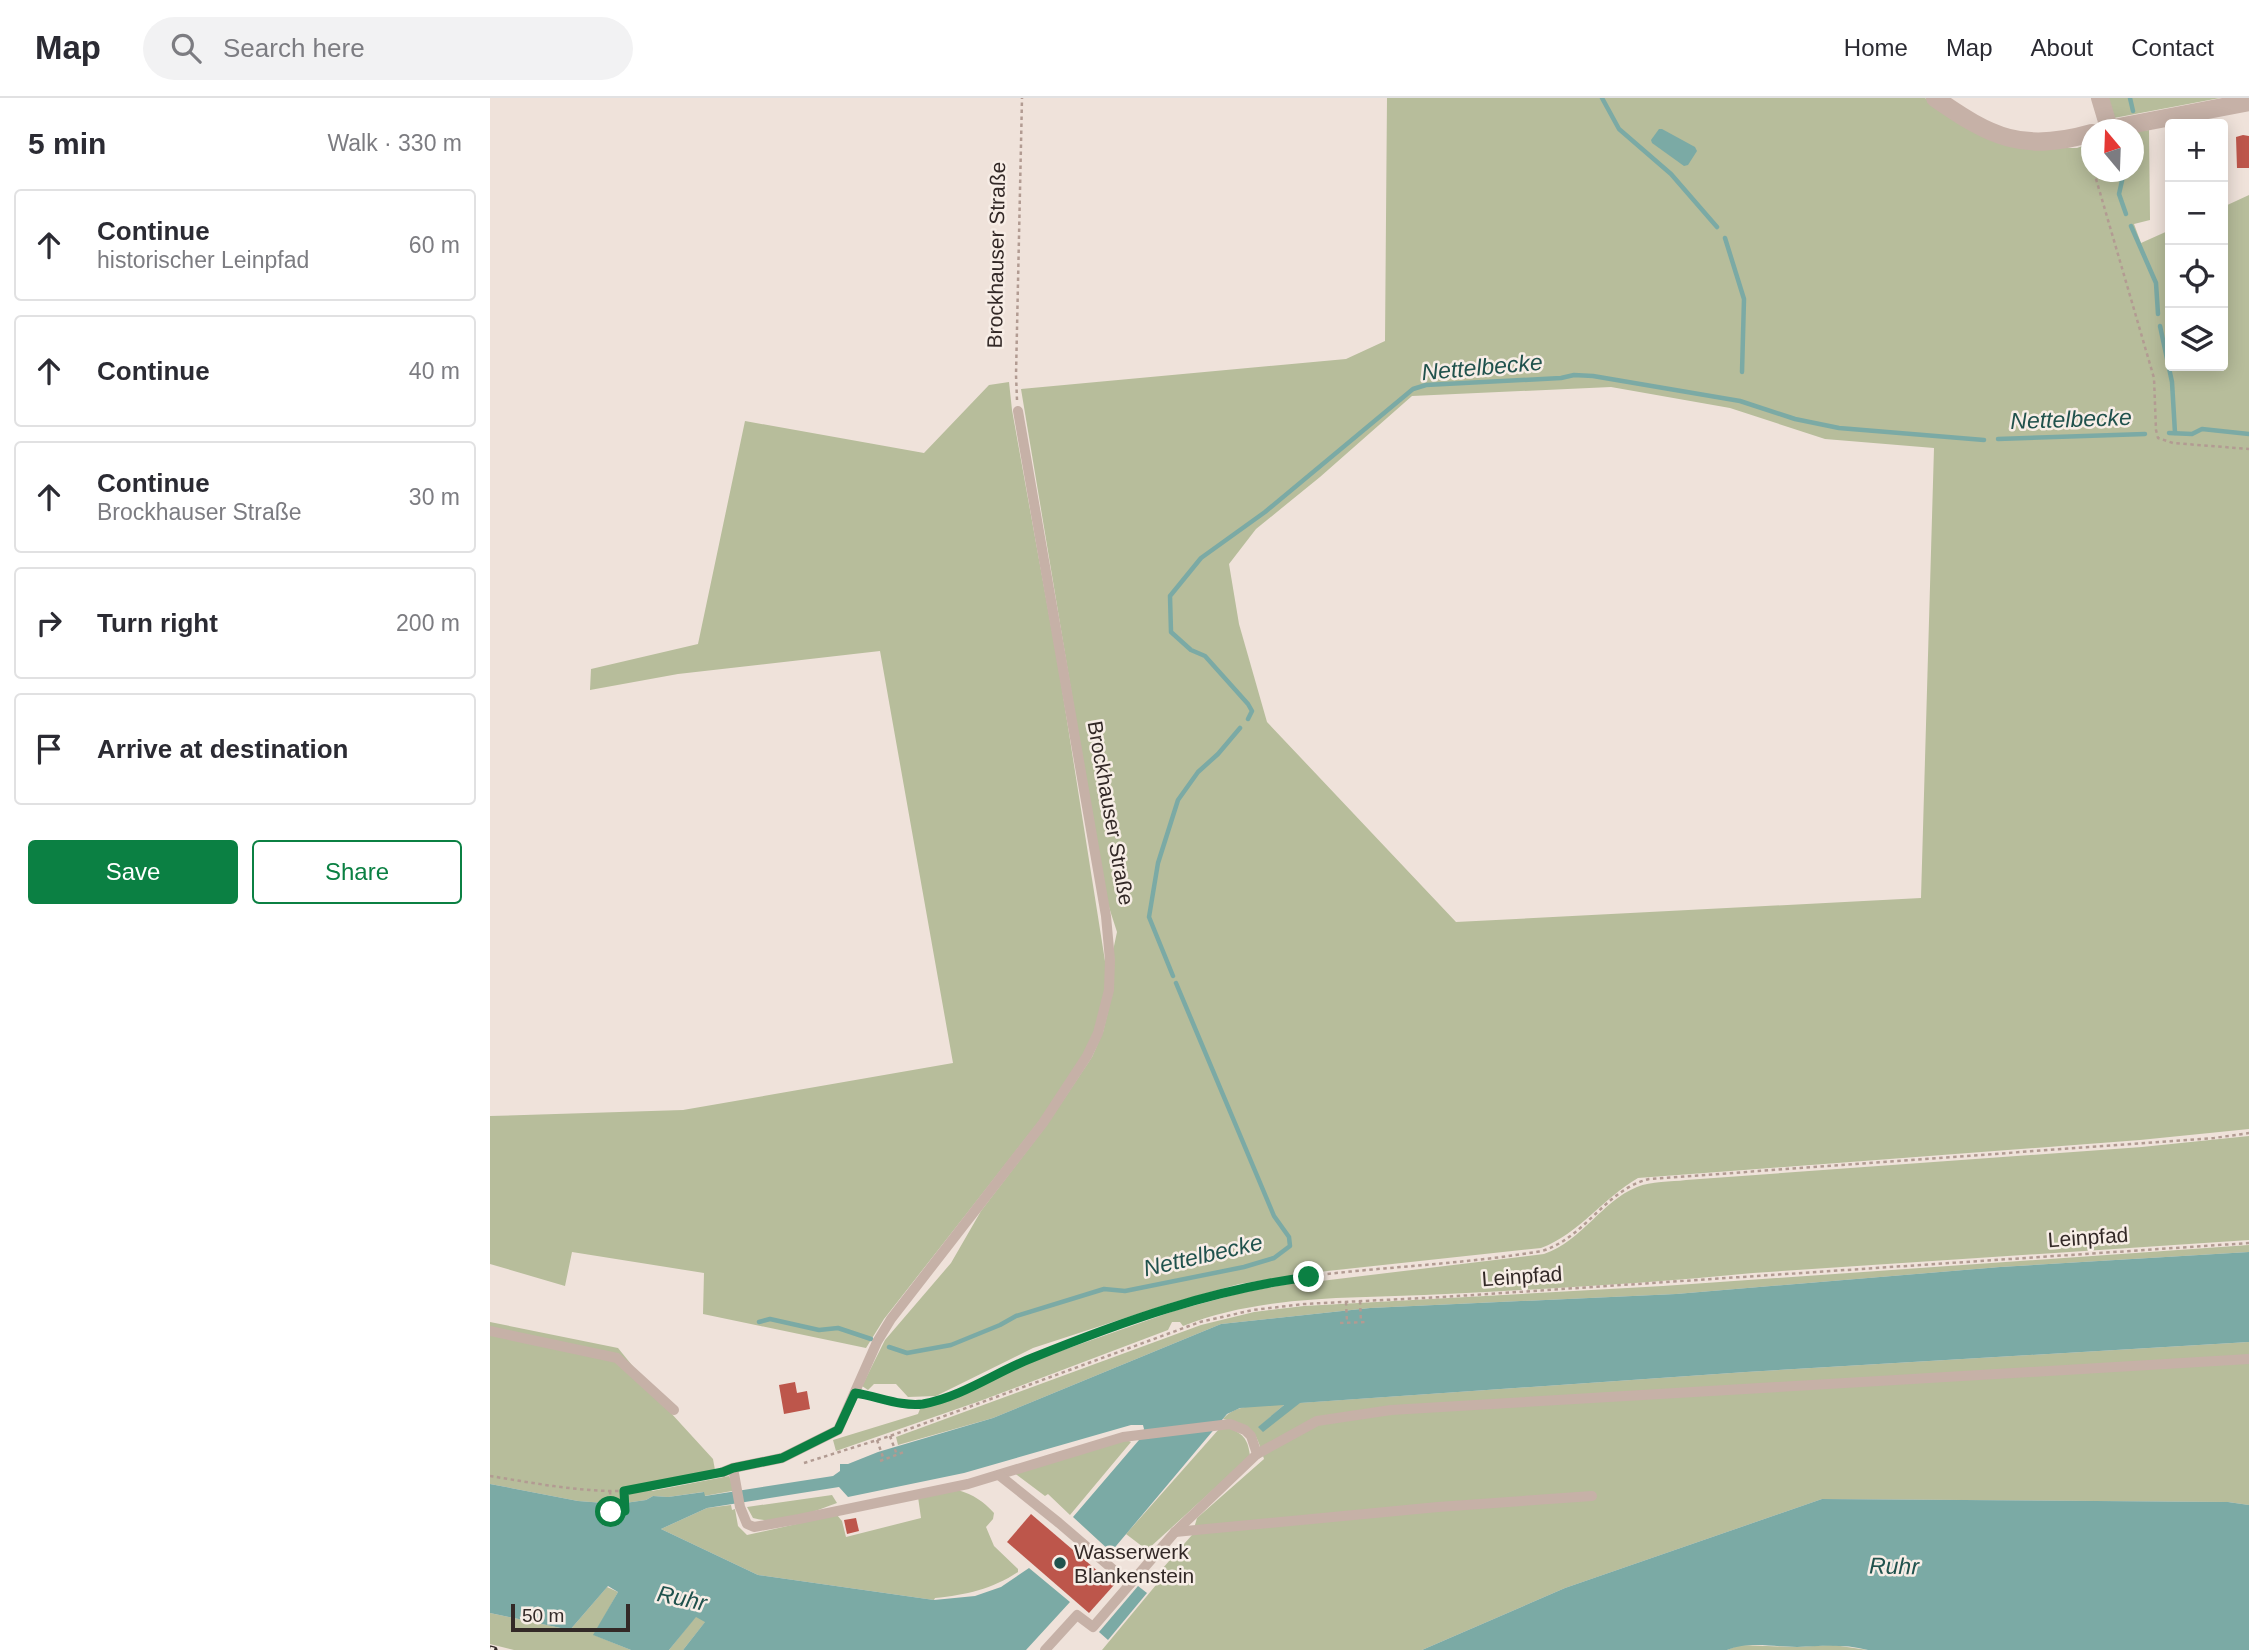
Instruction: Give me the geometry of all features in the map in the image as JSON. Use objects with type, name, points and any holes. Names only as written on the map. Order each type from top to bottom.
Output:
[{"type":"street","points":[[1935,98],[1977,127],[2020,141],[2062,141],[2081,136]]},
{"type":"street","points":[[2100,98],[2104,119]]},
{"type":"street","points":[[2144,122],[2249,102]]},
{"type":"lane","name":"Brockhauser Straße","points":[[728,1470],[782,1458],[838,1430],[877,1342],[891,1319],[1043,1123],[1075,1075],[1098,1033],[1109,990],[1110,960],[1106,916],[1018,411]]},
{"type":"lane","points":[[490,1331],[617,1359],[674,1410]]},
{"type":"lane","points":[[1045,1650],[1077,1615],[1093,1627],[1175,1532],[1257,1454],[1317,1421],[1391,1410],[2249,1359]]},
{"type":"lane","points":[[728,1470],[737,1486],[740,1507],[747,1524],[754,1527],[799,1520],[999,1475],[1130,1436],[1226,1424],[1245,1430],[1251,1436],[1257,1454]]},
{"type":"lane","points":[[999,1475],[1130,1584]]},
{"type":"lane","points":[[1175,1532],[1438,1507],[1592,1496]]},
{"type":"path","name":"Brockhauser Straße","points":[[1018,411],[1016,374],[1022,98]]},
{"type":"path","points":[[2097,182],[2154,378],[2158,438],[2173,443],[2249,449]]},
{"type":"path","points":[[855,1393],[902,1403],[925,1404],[1046,1352],[1173,1307],[1240,1288],[1309,1277],[1542,1251],[1566,1240],[1628,1186],[1649,1179],[2189,1140],[2249,1133]]},
{"type":"path","name":"Leinpfad","points":[[818,1454],[821,1459],[1200,1322],[1253,1310],[2249,1243]]},
{"type":"path","points":[[1360,1301],[1361,1322]]},
{"type":"path","points":[[1346,1302],[1346,1322]]},
{"type":"path","points":[[1339,1323],[1368,1322]]},
{"type":"path","points":[[890,1436],[897,1455]]},
{"type":"path","points":[[877,1440],[882,1461],[904,1452]]},
{"type":"path","points":[[490,1476],[550,1486],[624,1491],[728,1470]]},
{"type":"path","points":[[610,1491],[611,1512]]},
{"type":"path","points":[[624,1491],[625,1511]]},
{"type":"path","points":[[604,1513],[632,1511]]},
{"type":"green space","points":[[1387,98],[1925,98],[1974,131],[2058,148],[2081,147],[2081,182],[2144,182],[2144,131],[2149,130],[2150,220],[2134,224],[2141,243],[2165,232],[2165,371],[2228,371],[2228,205],[2249,195],[2249,1129],[2140,1140],[1638,1178],[1613,1195],[1567,1234],[1541,1248],[1309,1273],[1239,1284],[1033,1348],[936,1396],[908,1397],[896,1384],[874,1384],[868,1390],[862,1386],[885,1340],[951,1263],[981,1211],[1046,1126],[1092,1057],[1103,1032],[1113,990],[1117,932],[1102,876],[1021,389],[1346,359],[1385,341]],"holes":[[[1611,387],[1730,408],[1825,439],[1934,448],[1921,898],[1456,922],[1267,722],[1239,624],[1229,564],[1256,529],[1412,396]]]},
{"type":"green space","points":[[2106,98],[2220,98],[2114,118]]},
{"type":"green space","points":[[1009,382],[1059,670],[1105,961],[1105,990],[1095,1031],[1084,1053],[1040,1120],[884,1319],[866,1348],[703,1314],[704,1273],[572,1252],[565,1286],[490,1264],[490,1116],[683,1110],[953,1063],[880,651],[678,674],[590,690],[591,669],[698,644],[745,421],[924,453],[989,385]]},
{"type":"green space","points":[[2249,1136],[2249,1240],[1600,1285],[1280,1303],[1215,1315],[1183,1326],[1180,1322],[1172,1322],[1168,1330],[980,1401],[836,1451],[833,1440],[918,1414],[920,1409],[960,1395],[1035,1360],[1174,1311],[1241,1293],[1309,1280],[1321,1281],[1544,1254],[1570,1240],[1625,1193],[1648,1184],[2142,1147]]},
{"type":"green space","points":[[2249,1245],[2249,1252],[2000,1267],[1676,1294],[1370,1308],[1221,1324],[993,1418],[898,1445],[896,1437],[1201,1325],[1254,1312],[1304,1306],[1663,1286]]},
{"type":"green space","points":[[490,1322],[618,1348],[670,1412],[713,1459],[715,1470],[645,1483],[652,1491],[729,1476],[732,1491],[704,1496],[703,1492],[668,1497],[653,1496],[646,1500],[618,1504],[578,1501],[490,1484]]},
{"type":"green space","points":[[2249,1342],[2249,1505],[2228,1502],[1822,1499],[1565,1588],[1422,1650],[1102,1650],[1156,1585],[1155,1577],[1192,1535],[1197,1518],[1264,1459],[1251,1430],[1223,1419],[1243,1407],[1285,1404],[1259,1427],[1299,1403],[1746,1372]]},
{"type":"green space","points":[[1229,1428],[1244,1438],[1250,1456],[1147,1550],[1126,1534],[1219,1429]]},
{"type":"green space","points":[[1125,1439],[1131,1442],[1070,1515],[1048,1494],[1045,1496],[1013,1472]]},
{"type":"green space","points":[[958,1490],[978,1499],[994,1513],[993,1519],[986,1527],[994,1546],[1018,1572],[988,1587],[934,1600],[758,1575],[661,1529],[707,1508],[731,1505],[732,1510],[735,1509],[738,1526],[747,1535],[837,1515],[842,1521],[846,1537],[921,1518],[918,1497]]},
{"type":"green space","points":[[832,1495],[837,1503],[785,1519],[753,1518],[747,1507]]},
{"type":"green space","points":[[607,1587],[618,1592],[594,1635],[631,1650],[514,1650],[490,1644],[490,1613],[570,1630]]},
{"type":"green space","points":[[696,1616],[706,1621],[683,1650],[669,1650]]},
{"type":"green space","points":[[1739,1645],[1833,1645],[1868,1650],[1727,1650]]},
{"type":"water","points":[[1659,129],[1695,147],[1697,151],[1688,165],[1684,166],[1652,143],[1651,140]]},
{"type":"water","name":"Ruhr","points":[[2249,1252],[2249,1342],[1746,1372],[1300,1403],[1263,1432],[1258,1427],[1284,1405],[1240,1408],[1227,1414],[1111,1552],[1073,1517],[1139,1440],[1143,1425],[1131,1425],[964,1473],[848,1497],[839,1487],[707,1508],[661,1529],[758,1575],[934,1600],[975,1596],[1001,1587],[1029,1568],[1070,1602],[1026,1650],[683,1650],[705,1622],[696,1617],[669,1650],[631,1650],[593,1635],[618,1592],[608,1586],[570,1630],[490,1613],[490,1484],[578,1501],[618,1504],[646,1500],[653,1496],[668,1497],[704,1492],[705,1496],[833,1476],[840,1471],[840,1464],[848,1464],[878,1452],[993,1418],[1221,1324],[1370,1308],[1676,1294],[2000,1267]]},
{"type":"water","name":"Ruhr","points":[[1822,1499],[2228,1502],[2249,1505],[2249,1650],[1868,1650],[1842,1646],[1753,1645],[1727,1650],[1422,1650],[1565,1588]]},
{"type":"water","points":[[1138,1586],[1147,1593],[1108,1640],[1099,1632]]},
{"type":"building","points":[[2249,136],[2249,168],[2237,168],[2236,137]]},
{"type":"building","points":[[795,1382],[797,1393],[807,1391],[810,1409],[784,1414],[779,1385]]},
{"type":"building","name":"Wasserwerk Blankenstein","points":[[1031,1514],[1114,1585],[1089,1613],[1007,1542]]},
{"type":"building","points":[[856,1518],[859,1531],[847,1534],[844,1520]]},
{"type":"waterway","points":[[1602,98],[1619,129],[1671,174],[1717,227]]},
{"type":"waterway","points":[[2130,98],[2133,111]]},
{"type":"waterway","name":"Nettelbecke","points":[[2122,182],[2119,194],[2126,214]]},
{"type":"waterway","name":"Nettelbecke","points":[[2131,226],[2156,283],[2158,314]]},
{"type":"waterway","points":[[1725,238],[1744,299],[1742,372]]},
{"type":"waterway","points":[[2160,326],[2172,382],[2175,433]]},
{"type":"waterway","name":"Nettelbecke","points":[[1248,719],[1252,711],[1248,704],[1205,656],[1191,650],[1171,632],[1170,596],[1201,558],[1265,512],[1413,389],[1426,385],[1593,376],[1740,401],[1795,419],[1839,428],[1984,440]]},
{"type":"waterway","points":[[2169,433],[2192,434],[2202,429],[2249,434]]},
{"type":"waterway","name":"Nettelbecke","points":[[1998,439],[2145,434]]},
{"type":"waterway","name":"Nettelbecke","points":[[1173,976],[1149,917],[1158,863],[1178,800],[1198,772],[1240,728]]},
{"type":"waterway","name":"Nettelbecke","points":[[889,1347],[907,1353],[951,1345],[1016,1316],[1104,1289],[1125,1291],[1244,1267],[1274,1258],[1290,1246],[1289,1237],[1274,1216],[1176,983]]},
{"type":"waterway","name":"Nettelbecke","points":[[759,1322],[770,1319],[819,1330],[838,1328],[871,1339]]},
{"type":"railway","points":[[490,1649],[494,1650]]},
{"type":"place","name":"Wasserwerk Blankenstein","points":[[1060,1563]]},
{"type":"route","points":[[611,1512],[625,1511],[624,1491],[782,1458],[813,1443],[838,1430],[855,1393],[902,1403],[925,1404],[1034,1357],[1173,1307],[1240,1288],[1309,1277]]}]
